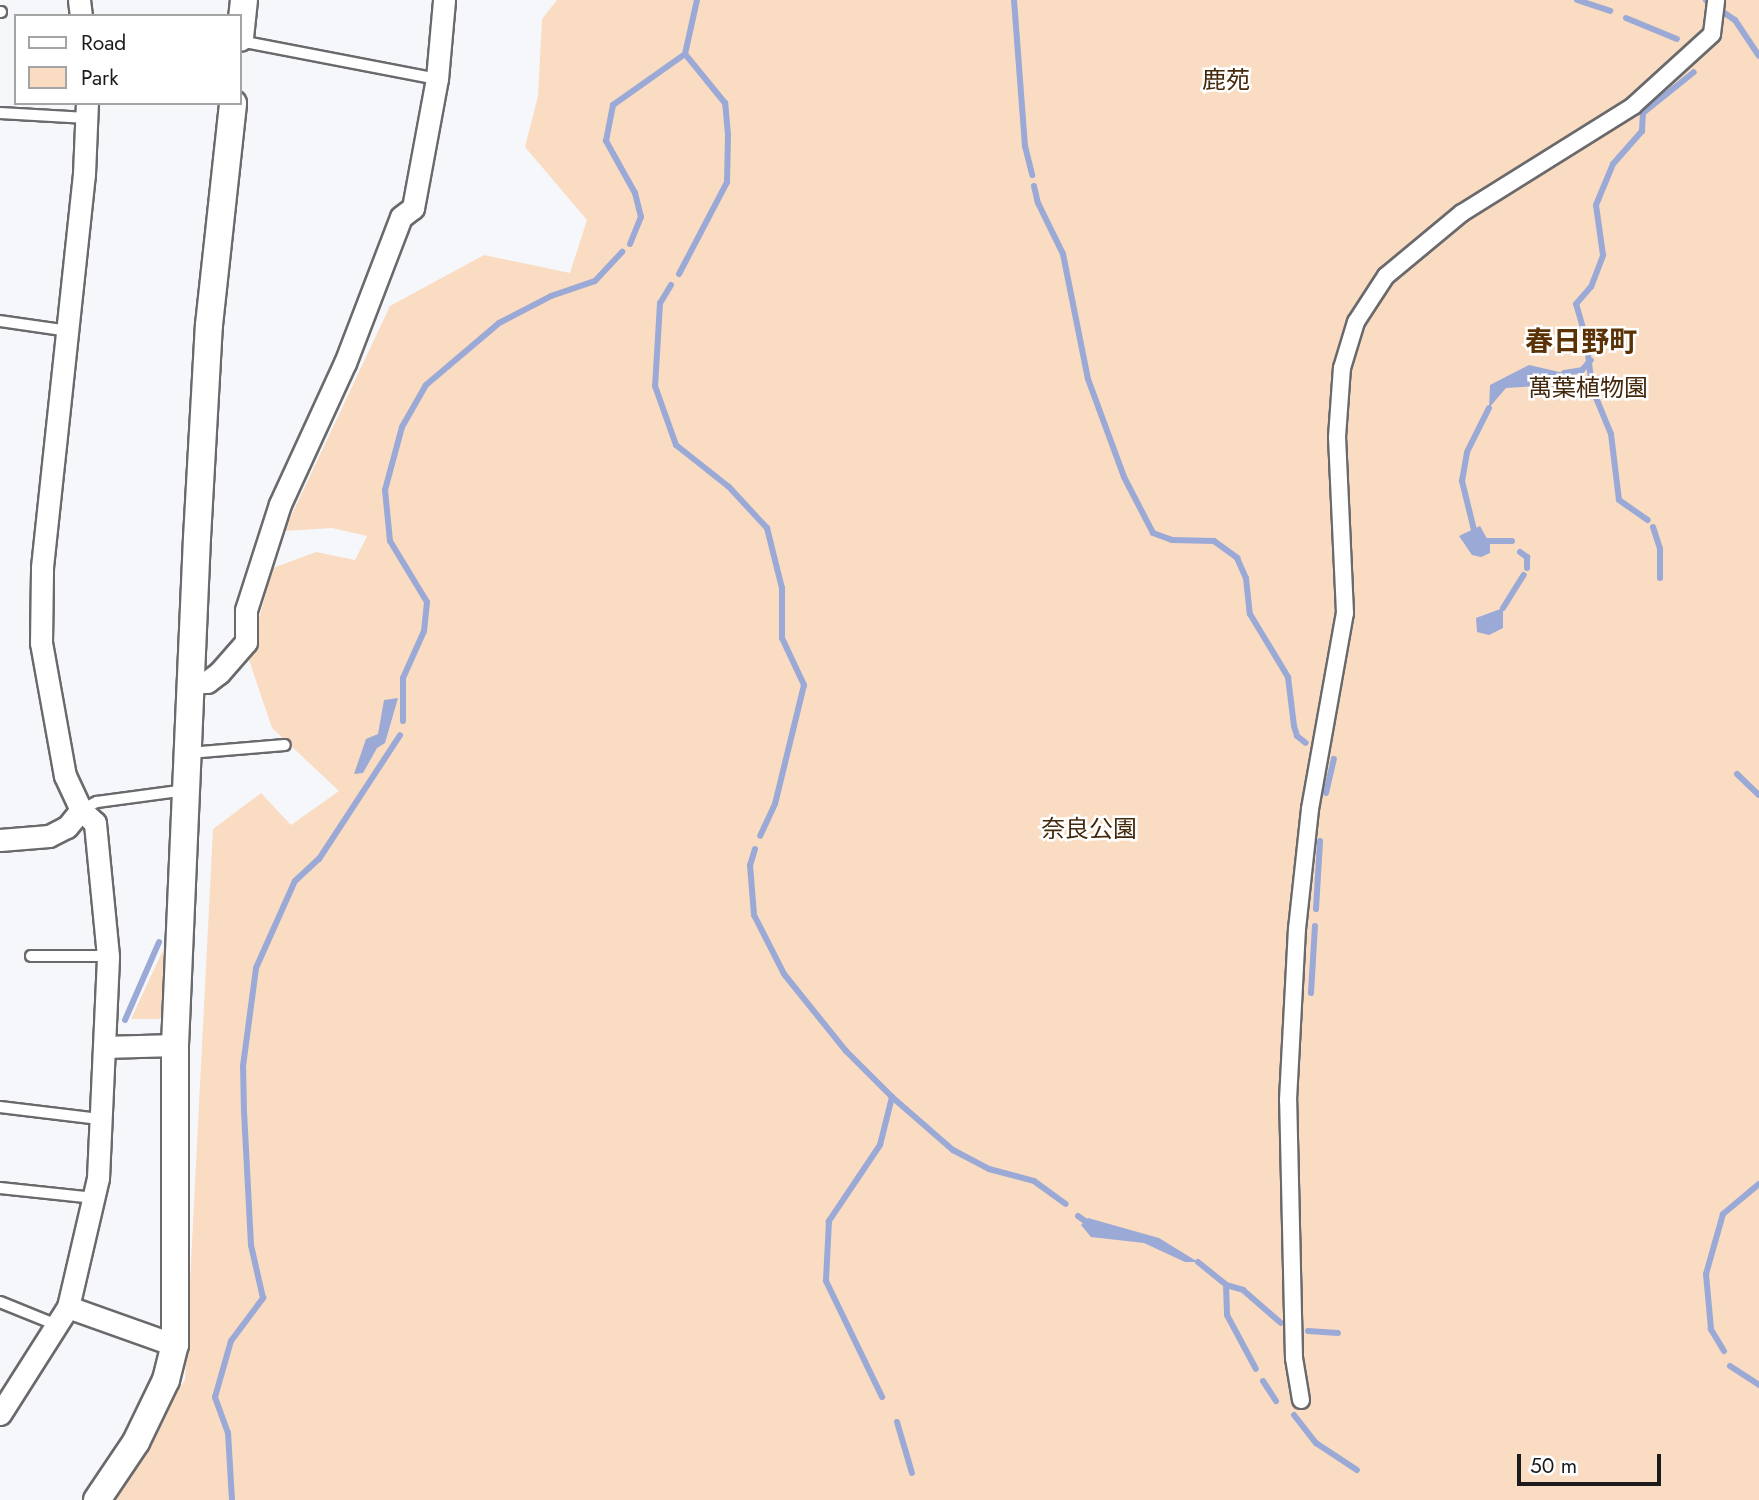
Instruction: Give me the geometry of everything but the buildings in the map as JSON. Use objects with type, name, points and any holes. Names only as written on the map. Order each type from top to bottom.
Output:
[{"type":"street","points":[[242,20],[244,0]]},
{"type":"street","points":[[191,683],[206,682],[219,673],[246,642],[246,610],[280,504],[345,363],[401,217],[413,208],[420,191],[437,79],[444,0]]},
{"type":"street","points":[[1301,1400],[1294,1358],[1288,1100],[1297,929],[1311,802],[1345,613],[1336,437],[1342,368],[1356,322],[1386,276],[1462,213],[1633,106],[1712,34],[1716,4]]},
{"type":"street","points":[[97,1500],[136,1442],[166,1380],[175,1345],[175,1045],[186,790],[190,753],[191,683],[209,325],[233,105]]},
{"type":"street","points":[[0,1414],[62,1316],[94,1198],[108,956],[95,823],[80,810],[65,776],[53,730],[41,643],[42,567],[69,331],[87,111]]},
{"type":"street","points":[[0,840],[50,836],[66,827],[80,810]]},
{"type":"street","points":[[104,1047],[175,1045]]},
{"type":"street","points":[[62,1316],[175,1345]]},
{"type":"lane","points":[[242,40],[437,79]]},
{"type":"lane","points":[[0,113],[87,111]]},
{"type":"lane","points":[[0,321],[69,331]]},
{"type":"lane","points":[[190,753],[285,745]]},
{"type":"lane","points":[[80,810],[97,802],[186,790]]},
{"type":"lane","points":[[31,956],[108,956]]},
{"type":"lane","points":[[0,1107],[99,1119]]},
{"type":"lane","points":[[0,1188],[94,1198]]},
{"type":"lane","points":[[0,1303],[62,1316]]},
{"type":"green space","name":"奈良公園","points":[[557,0],[1759,0],[1759,1500],[105,1500],[185,1380],[213,829],[261,793],[291,825],[339,791],[272,728],[248,657],[273,568],[316,552],[355,560],[367,536],[332,528],[284,531],[390,306],[484,255],[570,273],[587,220],[525,147],[538,96],[542,19]]},
{"type":"green space","points":[[164,948],[161,1019],[131,1019]]},
{"type":"water","points":[[1529,365],[1564,373],[1566,383],[1559,391],[1550,385],[1506,388],[1489,408],[1490,385]]},
{"type":"water","points":[[1480,526],[1490,544],[1490,553],[1481,557],[1472,555],[1459,536]]},
{"type":"water","points":[[1503,608],[1503,628],[1489,635],[1477,632],[1476,618]]},
{"type":"water","points":[[398,698],[385,743],[377,748],[363,773],[354,774],[366,739],[378,734],[384,700]]},
{"type":"water","points":[[1088,1218],[1159,1238],[1198,1262],[1185,1262],[1144,1243],[1091,1237],[1081,1225]]},
{"type":"waterway","points":[[630,244],[641,217],[635,193],[606,141],[613,105],[685,54],[697,0]]},
{"type":"waterway","points":[[1014,0],[1025,146],[1032,175]]},
{"type":"waterway","points":[[1577,0],[1610,11]]},
{"type":"waterway","points":[[1706,0],[1735,20],[1759,56]]},
{"type":"waterway","points":[[1626,18],[1677,39]]},
{"type":"waterway","points":[[679,274],[727,182],[728,135],[725,103],[685,54]]},
{"type":"waterway","points":[[1585,335],[1576,304],[1591,287],[1603,255],[1596,205],[1613,164],[1642,131],[1643,113],[1694,72]]},
{"type":"waterway","points":[[1034,186],[1038,203],[1063,254],[1088,379],[1124,477],[1153,533],[1172,540],[1214,541],[1237,558],[1246,578],[1250,614],[1288,677],[1294,726],[1297,736],[1306,743]]},
{"type":"waterway","points":[[403,721],[403,678],[424,631],[427,602],[390,541],[385,490],[402,427],[426,385],[499,323],[551,296],[595,281],[622,252]]},
{"type":"waterway","points":[[671,285],[660,303],[655,386],[676,445],[729,487],[767,528],[782,588],[782,638],[804,685],[775,804],[760,836]]},
{"type":"waterway","points":[[1587,346],[1592,388],[1611,434],[1619,500],[1648,520]]},
{"type":"waterway","points":[[1564,373],[1582,370],[1591,360]]},
{"type":"waterway","points":[[1475,534],[1462,481],[1467,452],[1489,408]]},
{"type":"waterway","points":[[1653,527],[1660,549],[1660,578]]},
{"type":"waterway","points":[[1483,541],[1512,541]]},
{"type":"waterway","points":[[1520,552],[1527,557],[1527,568]]},
{"type":"waterway","points":[[1503,608],[1524,575]]},
{"type":"waterway","points":[[232,1500],[228,1433],[215,1397],[231,1341],[263,1298],[251,1245],[243,1066],[256,968],[295,881],[319,859],[400,735]]},
{"type":"waterway","points":[[1326,793],[1334,759]]},
{"type":"waterway","points":[[1737,774],[1759,795]]},
{"type":"waterway","points":[[1316,909],[1320,841]]},
{"type":"waterway","points":[[755,849],[750,865],[754,915],[784,974],[846,1051],[892,1097],[880,1145],[829,1221],[826,1281],[882,1397]]},
{"type":"waterway","points":[[1311,993],[1315,926]]},
{"type":"waterway","points":[[125,1020],[159,942]]},
{"type":"waterway","points":[[892,1097],[953,1150],[989,1169],[1034,1181],[1066,1204]]},
{"type":"waterway","points":[[1724,1351],[1711,1329],[1706,1274],[1723,1214],[1759,1184]]},
{"type":"waterway","points":[[1078,1216],[1085,1221]]},
{"type":"waterway","points":[[1198,1262],[1226,1285],[1243,1290],[1281,1323]]},
{"type":"waterway","points":[[1226,1285],[1227,1315],[1256,1369]]},
{"type":"waterway","points":[[1308,1331],[1338,1333]]},
{"type":"waterway","points":[[1730,1366],[1759,1385]]},
{"type":"waterway","points":[[1263,1381],[1276,1401]]},
{"type":"waterway","points":[[1294,1415],[1316,1443],[1357,1470]]},
{"type":"waterway","points":[[897,1422],[912,1473]]},
{"type":"district","name":"春日野町","points":[[1581,342]]},
{"type":"park label","name":"鹿苑","points":[[1226,80]]},
{"type":"park label","name":"萬葉植物園","points":[[1588,388]]}]
